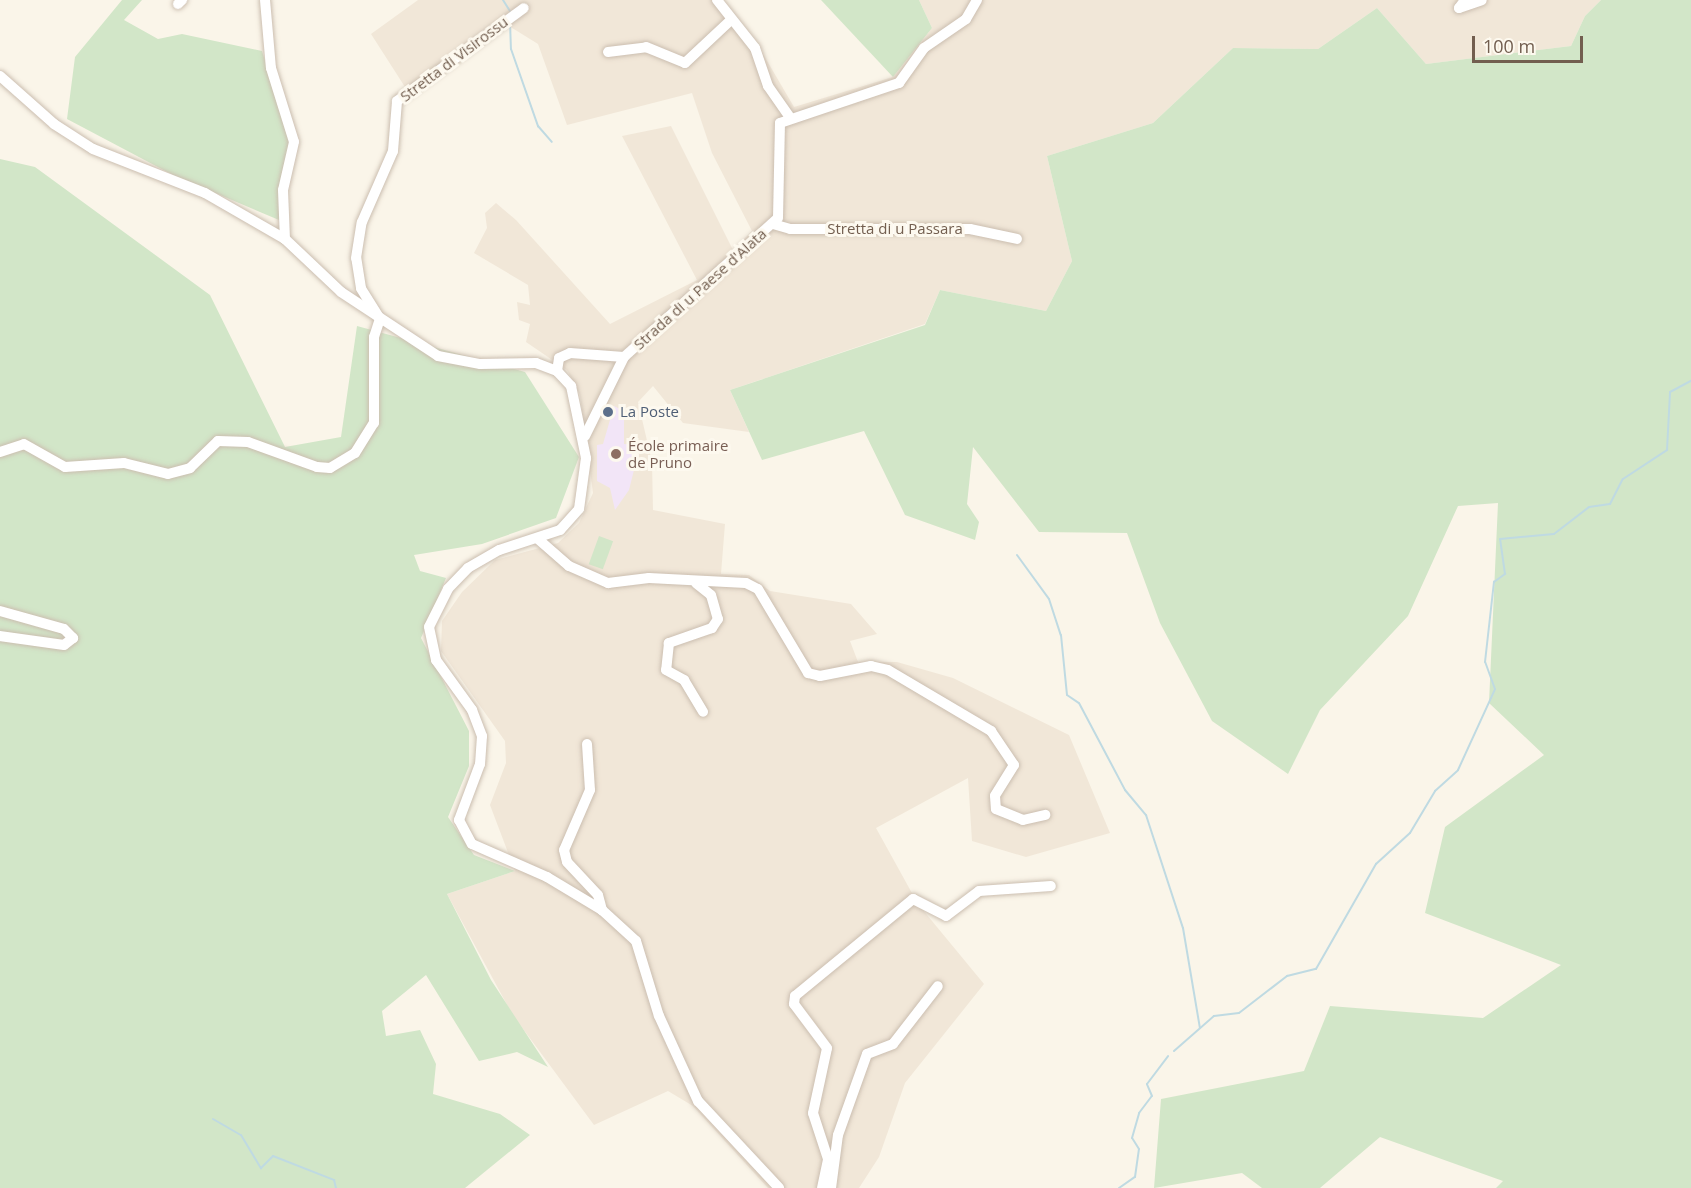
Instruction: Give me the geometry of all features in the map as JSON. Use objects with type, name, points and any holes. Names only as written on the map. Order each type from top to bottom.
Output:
[{"type":"street","points":[[265,0],[271,68],[294,142],[283,190],[285,239]]},
{"type":"street","points":[[717,0],[755,48],[768,86],[789,116],[893,87],[924,48],[968,14],[977,0]]},
{"type":"street","points":[[966,0],[968,14]]},
{"type":"street","points":[[1465,0],[1459,8],[1482,0]]},
{"type":"street","name":"Stretta di Visirossu","points":[[380,319],[361,288],[356,258],[362,222],[393,151],[397,101],[524,8]]},
{"type":"street","points":[[608,52],[646,47],[685,63],[731,20]]},
{"type":"street","points":[[0,76],[54,124],[93,149],[205,193],[285,239],[341,292],[438,356],[480,364],[559,358],[582,352],[624,357]]},
{"type":"street","name":"Strada di u Paese d'Alata","points":[[584,439],[624,357],[773,224],[781,211],[777,129],[789,116]]},
{"type":"street","name":"Stretta di u Passara","points":[[773,224],[790,230],[970,229],[1017,239]]},
{"type":"street","points":[[0,452],[24,444],[65,467],[124,463],[168,474],[190,468],[209,445],[231,440],[330,468],[355,453],[371,432],[374,337],[380,319]]},
{"type":"street","points":[[557,371],[559,358]]},
{"type":"street","points":[[523,362],[557,371],[571,386],[584,439],[587,478],[579,509],[560,530],[499,550],[468,568],[448,589],[429,627],[436,660],[472,710],[482,736],[480,764],[459,820],[472,843],[525,865],[602,910],[644,954],[659,1017],[698,1101],[779,1188]]},
{"type":"street","points":[[538,539],[569,566],[608,583],[649,578],[696,583],[746,583],[758,589],[814,676],[871,666],[888,670],[991,731],[1014,765],[994,796],[996,809],[1023,820],[1045,815]]},
{"type":"street","points":[[696,583],[711,595],[718,619],[712,628],[669,643],[666,670],[684,680],[703,712]]},
{"type":"street","points":[[0,611],[64,629],[73,638],[64,645],[0,636]]},
{"type":"street","points":[[587,744],[590,790],[564,850],[567,862],[598,896],[602,910]]},
{"type":"street","points":[[822,1188],[828,1159],[813,1113],[827,1048],[794,1004],[795,996],[913,899],[946,916],[979,891],[1051,886]]},
{"type":"street","points":[[831,1188],[838,1135],[867,1054],[893,1044],[938,986]]},
{"type":"shaded area","points":[[418,0],[720,0],[759,47],[794,107],[893,77],[932,28],[919,0],[1601,0],[1585,16],[1571,46],[1426,64],[1377,8],[1318,49],[1233,48],[1153,123],[1047,156],[1072,261],[1046,311],[940,290],[925,324],[730,390],[749,432],[683,423],[653,386],[638,402],[652,462],[653,510],[725,524],[721,574],[749,575],[770,591],[851,604],[877,634],[850,641],[858,662],[897,662],[953,678],[1069,735],[1110,833],[1026,857],[972,841],[968,778],[876,828],[918,904],[984,984],[905,1083],[879,1157],[859,1188],[768,1188],[693,1106],[668,1091],[594,1125],[512,1014],[447,894],[515,871],[490,805],[506,763],[505,741],[441,651],[442,621],[462,592],[495,560],[558,543],[579,523],[593,493],[580,395],[567,370],[526,342],[530,324],[519,320],[517,302],[530,305],[528,285],[474,253],[487,228],[485,213],[496,203],[516,220],[610,324],[697,280],[622,136],[671,126],[733,250],[752,231],[712,153],[692,93],[567,125],[538,44],[509,26],[405,87],[371,34]]},
{"type":"shaded area","name":"École primaire de Pruno","points":[[614,406],[624,411],[624,444],[635,445],[636,462],[629,490],[615,510],[610,488],[597,481],[597,445],[603,444]]},
{"type":"green space","points":[[122,0],[142,0],[124,20],[158,39],[182,34],[262,51],[290,144],[279,220],[173,175],[67,119],[75,57]]},
{"type":"green space","points":[[821,0],[919,0],[932,28],[893,77]]},
{"type":"green space","points":[[1601,0],[1691,0],[1691,1188],[1496,1188],[1503,1181],[1380,1137],[1320,1188],[1262,1188],[1242,1173],[1154,1188],[1161,1099],[1304,1071],[1330,1006],[1483,1018],[1561,965],[1425,913],[1445,827],[1544,755],[1489,703],[1498,503],[1458,506],[1408,616],[1320,710],[1288,774],[1212,721],[1160,623],[1127,533],[1039,532],[973,447],[967,504],[979,522],[975,540],[905,515],[864,431],[762,460],[730,390],[925,325],[940,290],[1046,311],[1072,261],[1047,156],[1153,123],[1233,48],[1318,49],[1377,8],[1426,64],[1571,46],[1585,16]]},
{"type":"green space","points":[[0,159],[35,167],[210,295],[285,447],[341,437],[357,326],[525,372],[579,457],[556,518],[482,544],[414,555],[420,571],[446,578],[421,638],[469,731],[469,766],[448,817],[474,855],[515,871],[447,894],[491,980],[548,1067],[517,1052],[479,1061],[426,975],[382,1011],[386,1036],[420,1030],[436,1064],[433,1094],[500,1114],[530,1135],[465,1188],[0,1188]]},
{"type":"green space","points":[[599,536],[613,541],[603,569],[589,564]]},
{"type":"waterway","points":[[503,0],[510,11]]},
{"type":"waterway","points":[[510,22],[511,49],[538,126],[552,142]]},
{"type":"waterway","points":[[1174,1051],[1214,1016],[1239,1013],[1287,976],[1316,969],[1376,864],[1410,833],[1435,791],[1458,770],[1495,689],[1485,662],[1494,582],[1505,574],[1500,539],[1554,534],[1589,507],[1610,504],[1623,479],[1667,450],[1670,392],[1691,381]]},
{"type":"waterway","points":[[1017,555],[1049,599],[1061,635],[1067,695],[1079,703],[1125,790],[1146,815],[1183,928],[1200,1028]]},
{"type":"waterway","points":[[1119,1188],[1135,1177],[1139,1149],[1132,1138],[1139,1113],[1152,1096],[1147,1084],[1168,1056]]},
{"type":"waterway","points":[[213,1119],[241,1135],[261,1168],[273,1156],[334,1180],[336,1188]]},
{"type":"place","name":"La Poste","points":[[608,412]]},
{"type":"place","name":"École primaire de Pruno","points":[[616,454]]}]
